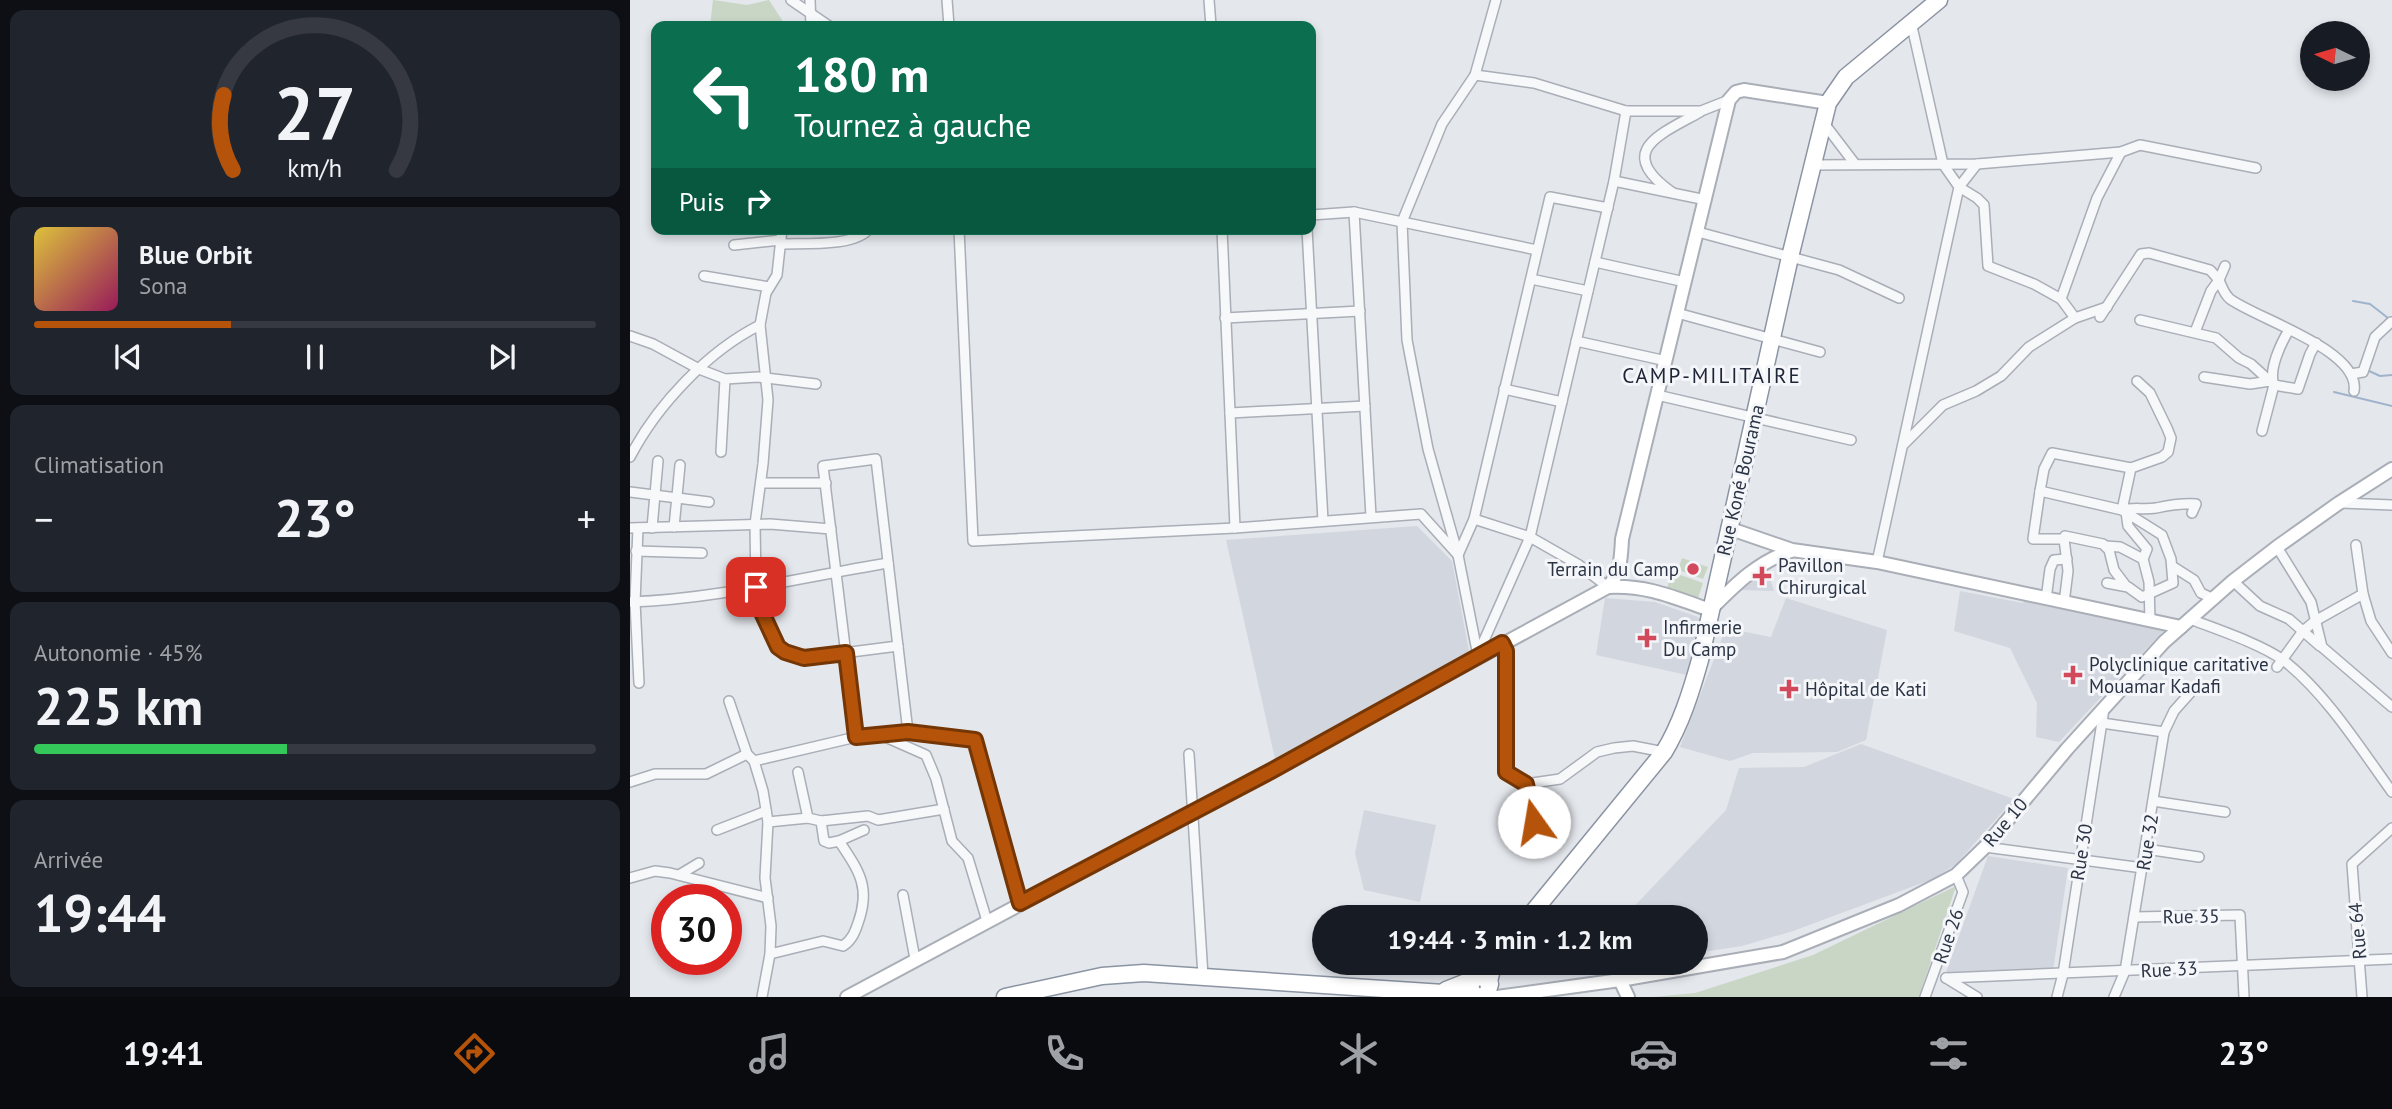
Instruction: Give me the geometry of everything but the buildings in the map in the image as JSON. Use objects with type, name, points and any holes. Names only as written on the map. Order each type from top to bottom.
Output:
[{"type":"highway","name":"Rue Koné Bourama","points":[[1539,905],[1664,752],[1673,737],[1690,693],[1700,660],[1790,257],[1828,103],[1846,77],[1939,0]]},
{"type":"highway","points":[[1005,997],[1102,976],[1144,973],[1433,993],[1480,987]]},
{"type":"street","points":[[791,0],[822,21]]},
{"type":"street","points":[[810,0],[811,21]]},
{"type":"street","points":[[947,0],[948,21]]},
{"type":"street","points":[[1209,0],[1210,21]]},
{"type":"street","points":[[1478,656],[1458,555],[1428,449],[1407,340],[1402,222],[1442,124],[1475,75],[1496,0]]},
{"type":"street","points":[[1911,22],[1943,164],[1959,187],[1978,198],[1984,205],[1988,266],[2034,284],[2061,299],[2075,318]]},
{"type":"street","points":[[1475,75],[1534,83],[1626,111],[1701,111]]},
{"type":"street","points":[[1673,193],[1656,182],[1646,163],[1645,152],[1651,140],[1663,131],[1729,100],[1736,92],[1744,90],[1828,103]]},
{"type":"street","points":[[847,997],[1608,587],[1616,577],[1621,558],[1622,539],[1729,100]]},
{"type":"street","points":[[1478,656],[1530,537],[1608,208],[1626,111]]},
{"type":"street","points":[[1823,122],[1855,164]]},
{"type":"street","points":[[1812,165],[1977,164],[2121,152],[2140,145],[2256,168]]},
{"type":"street","points":[[2061,299],[2097,198],[2121,152]]},
{"type":"street","points":[[1877,562],[1959,187],[1977,164]]},
{"type":"street","points":[[1614,181],[1706,200]]},
{"type":"street","points":[[1458,555],[1474,519],[1550,197],[1608,208]]},
{"type":"street","points":[[1354,212],[1371,517]]},
{"type":"street","points":[[1316,215],[1354,212],[1537,250]]},
{"type":"street","points":[[1698,232],[1839,270],[1899,298]]},
{"type":"street","points":[[782,235],[777,275],[769,287],[760,325],[768,400],[755,524],[758,604],[778,647],[804,658],[898,646]]},
{"type":"street","points":[[734,245],[844,241],[860,235]]},
{"type":"street","points":[[959,235],[973,541],[1235,528],[1421,513],[1458,555]]},
{"type":"street","points":[[1222,235],[1235,528]]},
{"type":"street","points":[[1307,235],[1323,521]]},
{"type":"street","points":[[2100,317],[2141,254],[2149,253],[2210,270],[2219,280],[2228,298],[2331,353],[2351,374],[2355,384],[2354,391]]},
{"type":"street","points":[[1595,262],[1685,282]]},
{"type":"street","points":[[2195,332],[2225,266]]},
{"type":"street","points":[[704,276],[769,287]]},
{"type":"street","points":[[1531,279],[1588,291]]},
{"type":"street","points":[[1903,445],[1943,405],[1976,391],[2001,376],[2029,347],[2075,318],[2107,307]]},
{"type":"street","points":[[1225,318],[1360,311]]},
{"type":"street","points":[[1677,313],[1820,352]]},
{"type":"street","points":[[2140,320],[2216,338],[2272,383]]},
{"type":"street","points":[[2351,374],[2363,372],[2375,337],[2391,322]]},
{"type":"street","points":[[630,457],[634,442],[699,369],[738,336],[760,325]]},
{"type":"street","points":[[2262,431],[2271,378],[2282,342],[2289,330]]},
{"type":"street","points":[[630,338],[665,350],[724,379],[767,378],[816,384]]},
{"type":"street","points":[[1576,341],[1662,360]]},
{"type":"street","points":[[2204,377],[2250,384],[2272,383],[2298,389],[2316,344]]},
{"type":"street","points":[[721,452],[724,379]]},
{"type":"street","points":[[2137,381],[2150,393],[2171,438],[2168,452],[2162,457],[2131,468],[2052,453],[2040,491],[2033,539],[2064,539],[2065,536],[2119,547],[2143,559]]},
{"type":"street","points":[[1504,389],[1562,402]]},
{"type":"street","points":[[1657,395],[1851,440]]},
{"type":"street","points":[[1230,413],[1365,406]]},
{"type":"street","points":[[856,737],[823,466],[876,459],[908,732]]},
{"type":"street","points":[[652,528],[658,461]]},
{"type":"street","points":[[674,527],[680,465]]},
{"type":"street","points":[[2131,468],[2124,511],[2128,526],[2147,549],[2143,559],[2149,582],[2150,621]]},
{"type":"street","name":"Rue 10","points":[[1480,987],[1521,993],[1620,980],[1783,952],[1899,905],[1956,876],[1985,847],[2104,706],[2164,642],[2277,547],[2392,469]]},
{"type":"street","points":[[761,483],[826,483]]},
{"type":"street","points":[[2040,491],[2124,511],[2162,535],[2172,566],[2173,583],[2142,597],[2128,587],[2114,570],[2109,550],[2105,546]]},
{"type":"street","points":[[630,492],[709,502]]},
{"type":"street","points":[[2339,503],[2392,505]]},
{"type":"street","points":[[2124,511],[2134,507],[2196,504],[2192,513]]},
{"type":"street","points":[[1474,519],[1530,537],[1579,565],[1608,587],[1633,586],[1710,610],[1774,550]]},
{"type":"street","points":[[639,683],[633,602],[636,551],[634,528],[755,524],[831,529]]},
{"type":"street","points":[[1728,528],[1774,550],[1877,562],[2150,621],[2185,623],[2229,634],[2280,664],[2332,708],[2392,792]]},
{"type":"street","points":[[2064,539],[2068,571],[2064,603]]},
{"type":"street","points":[[2356,545],[2363,594],[2371,621],[2392,653]]},
{"type":"street","points":[[2277,547],[2311,602],[2322,647]]},
{"type":"street","points":[[636,551],[702,553]]},
{"type":"street","points":[[1621,558],[1633,586]]},
{"type":"street","points":[[2046,599],[2050,569],[2054,560],[2067,559]]},
{"type":"street","points":[[633,602],[670,600],[888,564]]},
{"type":"street","points":[[2172,566],[2194,580],[2201,593],[2214,598]]},
{"type":"street","points":[[2233,582],[2260,606],[2289,620],[2303,631],[2392,707]]},
{"type":"street","points":[[2107,583],[2128,587]]},
{"type":"street","points":[[2280,664],[2303,631],[2315,621],[2363,594]]},
{"type":"street","points":[[1502,643],[1506,651],[1506,772],[1526,784],[1560,779],[1597,752],[1633,746],[1664,752]]},
{"type":"street","name":"Rue 32","points":[[2114,997],[2125,971],[2164,732],[2174,711],[2190,692]]},
{"type":"street","points":[[729,701],[763,791],[768,822],[765,878],[771,926],[770,954],[762,997]]},
{"type":"street","name":"Rue 30","points":[[2057,997],[2063,974],[2104,706]]},
{"type":"street","points":[[2102,723],[2164,732]]},
{"type":"street","points":[[630,782],[655,774],[706,774],[750,758],[856,737],[908,732],[975,740],[1020,903]]},
{"type":"street","points":[[881,734],[926,755],[936,779],[952,841],[968,858],[987,921]]},
{"type":"street","points":[[1189,754],[1203,976]]},
{"type":"street","points":[[798,772],[808,818]]},
{"type":"street","points":[[1526,784],[1534,822]]},
{"type":"street","points":[[2154,801],[2225,812]]},
{"type":"street","points":[[768,822],[808,818],[821,821],[868,816],[878,820],[944,809]]},
{"type":"street","points":[[717,830],[766,811]]},
{"type":"street","points":[[821,821],[824,841],[829,843],[864,830]]},
{"type":"street","name":"Rue 64","points":[[2362,997],[2351,864],[2392,828]]},
{"type":"street","points":[[770,954],[823,941],[843,946],[854,933],[862,912],[865,891],[859,874],[839,841]]},
{"type":"street","points":[[1985,847],[2143,868]]},
{"type":"street","points":[[2146,849],[2199,857]]},
{"type":"street","points":[[679,875],[699,863]]},
{"type":"street","points":[[630,878],[655,871],[768,898]]},
{"type":"street","name":"Rue 26","points":[[1925,997],[1964,892],[1956,876]]},
{"type":"street","points":[[903,895],[915,959]]},
{"type":"street","name":"Rue 35","points":[[2134,917],[2240,915],[2242,965]]},
{"type":"street","name":"Rue 33","points":[[1946,978],[2392,959]]},
{"type":"street","points":[[2242,965],[2244,997]]},
{"type":"street","points":[[1936,972],[1977,997]]},
{"type":"street","points":[[1620,980],[1628,997]]},
{"type":"shaded area","points":[[1417,526],[1452,561],[1470,656],[1275,759],[1226,540]]},
{"type":"shaded area","name":"Pavillon Chirurgical","points":[[1767,568],[1774,591],[1741,590],[1748,582]]},
{"type":"shaded area","name":"Polyclinique caritative Mouamar Kadafi","points":[[1960,591],[2023,603],[2025,598],[2164,630],[2059,742],[2036,737],[2037,703],[2010,648],[1954,631]]},
{"type":"shaded area","name":"Infirmerie Du Camp","points":[[1605,598],[1655,602],[1698,617],[1701,621],[1687,675],[1596,655]]},
{"type":"shaded area","name":"Hôpital de Kati","points":[[1786,598],[1887,630],[1866,740],[1837,752],[1753,753],[1730,761],[1680,747],[1726,628],[1771,637]]},
{"type":"shaded area","points":[[1861,744],[2014,799],[1956,864],[1933,879],[1793,931],[1742,946],[1708,951],[1708,905],[1635,905],[1726,810],[1739,768],[1804,767]]},
{"type":"shaded area","points":[[1364,810],[1436,825],[1420,902],[1364,890],[1355,853]]},
{"type":"shaded area","points":[[1988,856],[2068,868],[2053,971],[1946,972]]},
{"type":"green space","points":[[713,0],[747,5],[769,0],[783,21],[711,21]]},
{"type":"green space","name":"Terrain du Camp","points":[[1682,558],[1708,567],[1703,579],[1678,570]]},
{"type":"green space","points":[[1672,572],[1703,583],[1698,598],[1667,588]]},
{"type":"green space","points":[[1956,886],[1919,997],[1653,997],[1695,993],[1813,955]]},
{"type":"waterway","points":[[2353,301],[2370,304],[2388,318]]},
{"type":"waterway","points":[[2369,371],[2380,376],[2392,375]]},
{"type":"waterway","points":[[2334,392],[2392,406]]},
{"type":"place","name":"Terrain du Camp","points":[[1693,569]]},
{"type":"place","name":"Pavillon Chirurgical","points":[[1762,576]]},
{"type":"place","name":"Infirmerie Du Camp","points":[[1647,638]]},
{"type":"place","name":"Polyclinique caritative Mouamar Kadafi","points":[[2073,675]]},
{"type":"place","name":"Hôpital de Kati","points":[[1789,689]]},
{"type":"district","name":"CAMP-MILITAIRE","points":[[1712,376]]},
{"type":"route","points":[[756,587],[758,604],[778,647],[804,658],[846,653],[856,737],[908,732],[975,740],[1020,903],[1271,771],[1502,643],[1506,651],[1506,772],[1526,784],[1534,822]]}]
